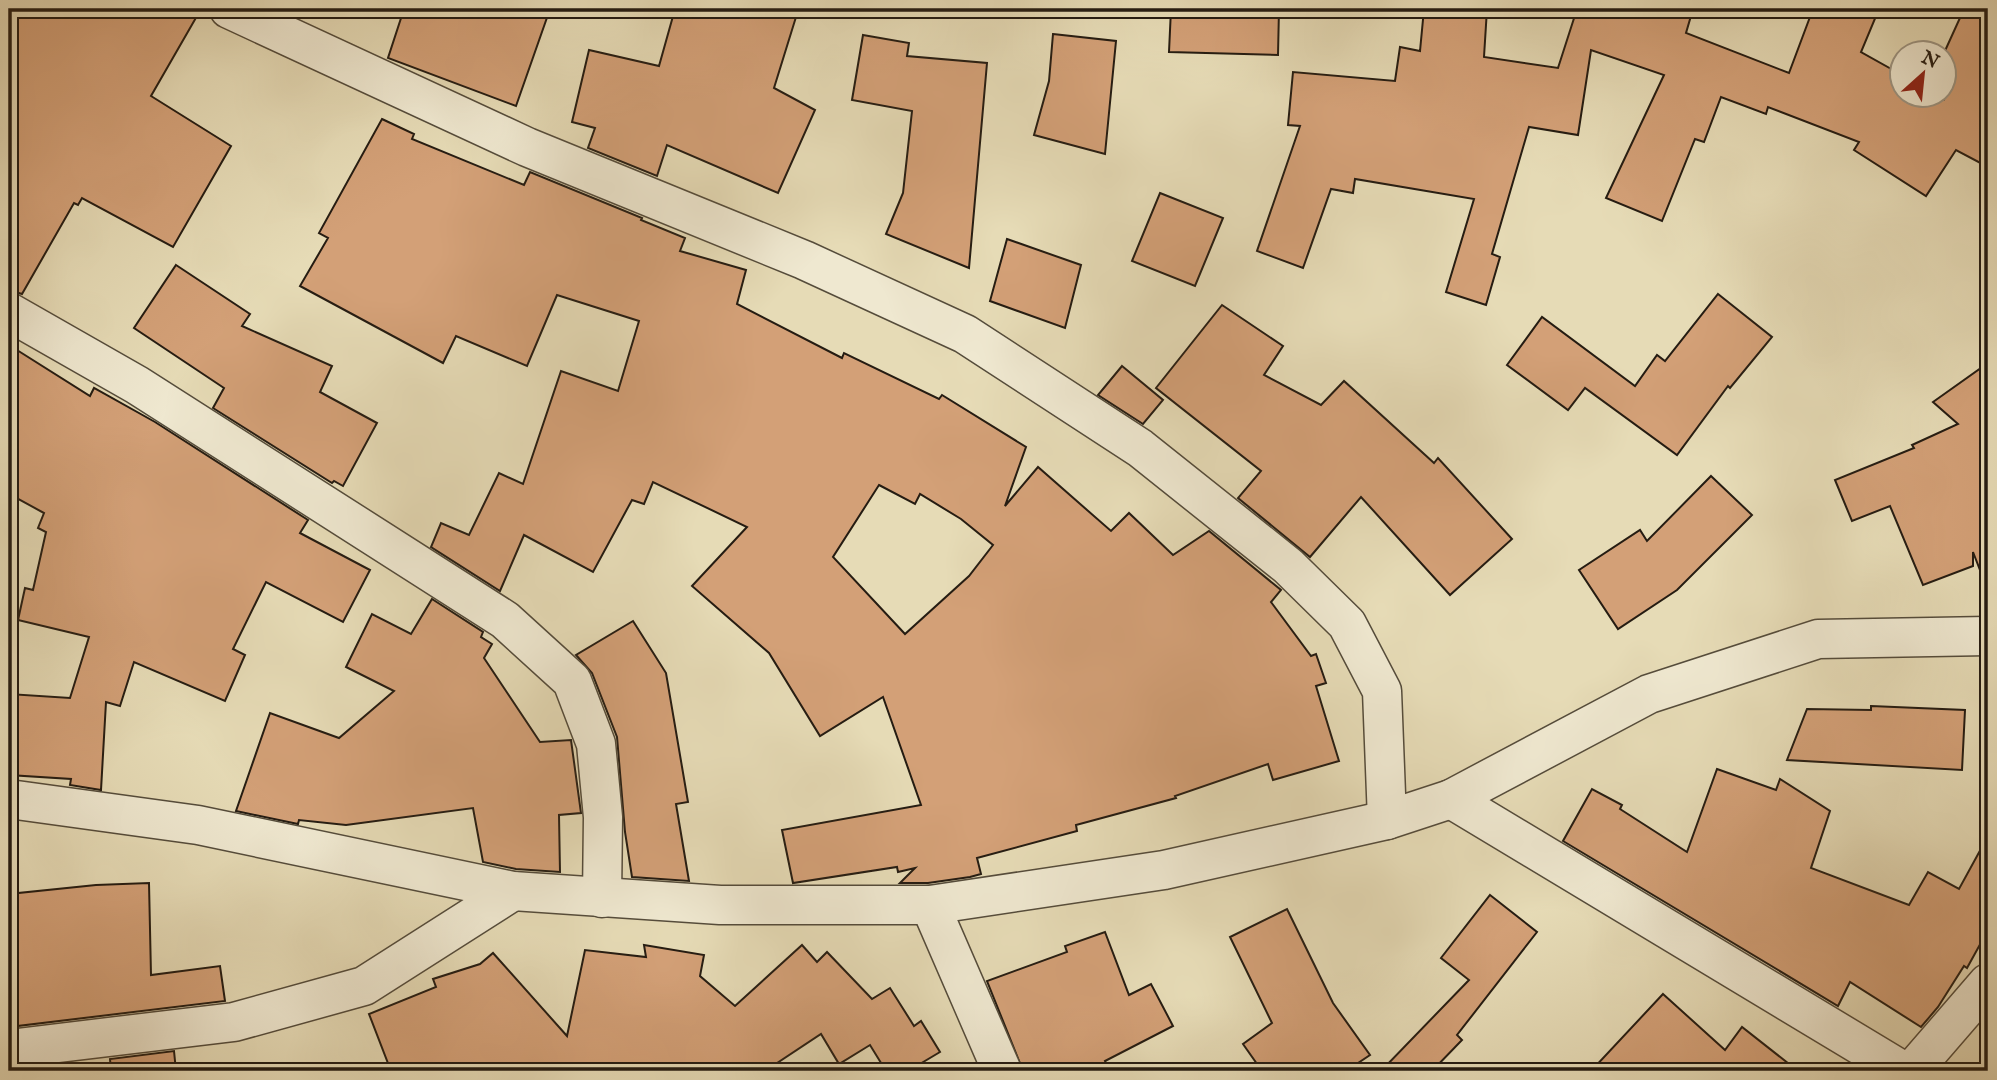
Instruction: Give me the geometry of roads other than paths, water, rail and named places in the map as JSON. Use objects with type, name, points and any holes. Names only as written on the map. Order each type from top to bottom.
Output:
[{"type":"street","points":[[229,9],[527,147],[804,260],[965,334],[1140,448],[1288,566],[1347,624],[1382,691],[1387,820]]},
{"type":"street","points":[[9,312],[137,385],[505,620],[572,681],[596,744],[603,817],[602,898]]},
{"type":"street","points":[[9,799],[198,825],[513,891],[720,905],[930,905],[1164,870],[1387,820],[1451,799],[1649,694],[1818,639],[1988,636]]},
{"type":"street","points":[[1451,799],[1903,1071]]},
{"type":"street","points":[[9,1049],[234,1022],[364,986],[513,891]]},
{"type":"street","points":[[930,905],[1002,1071]]},
{"type":"street","points":[[1912,1071],[1988,983]]}]
